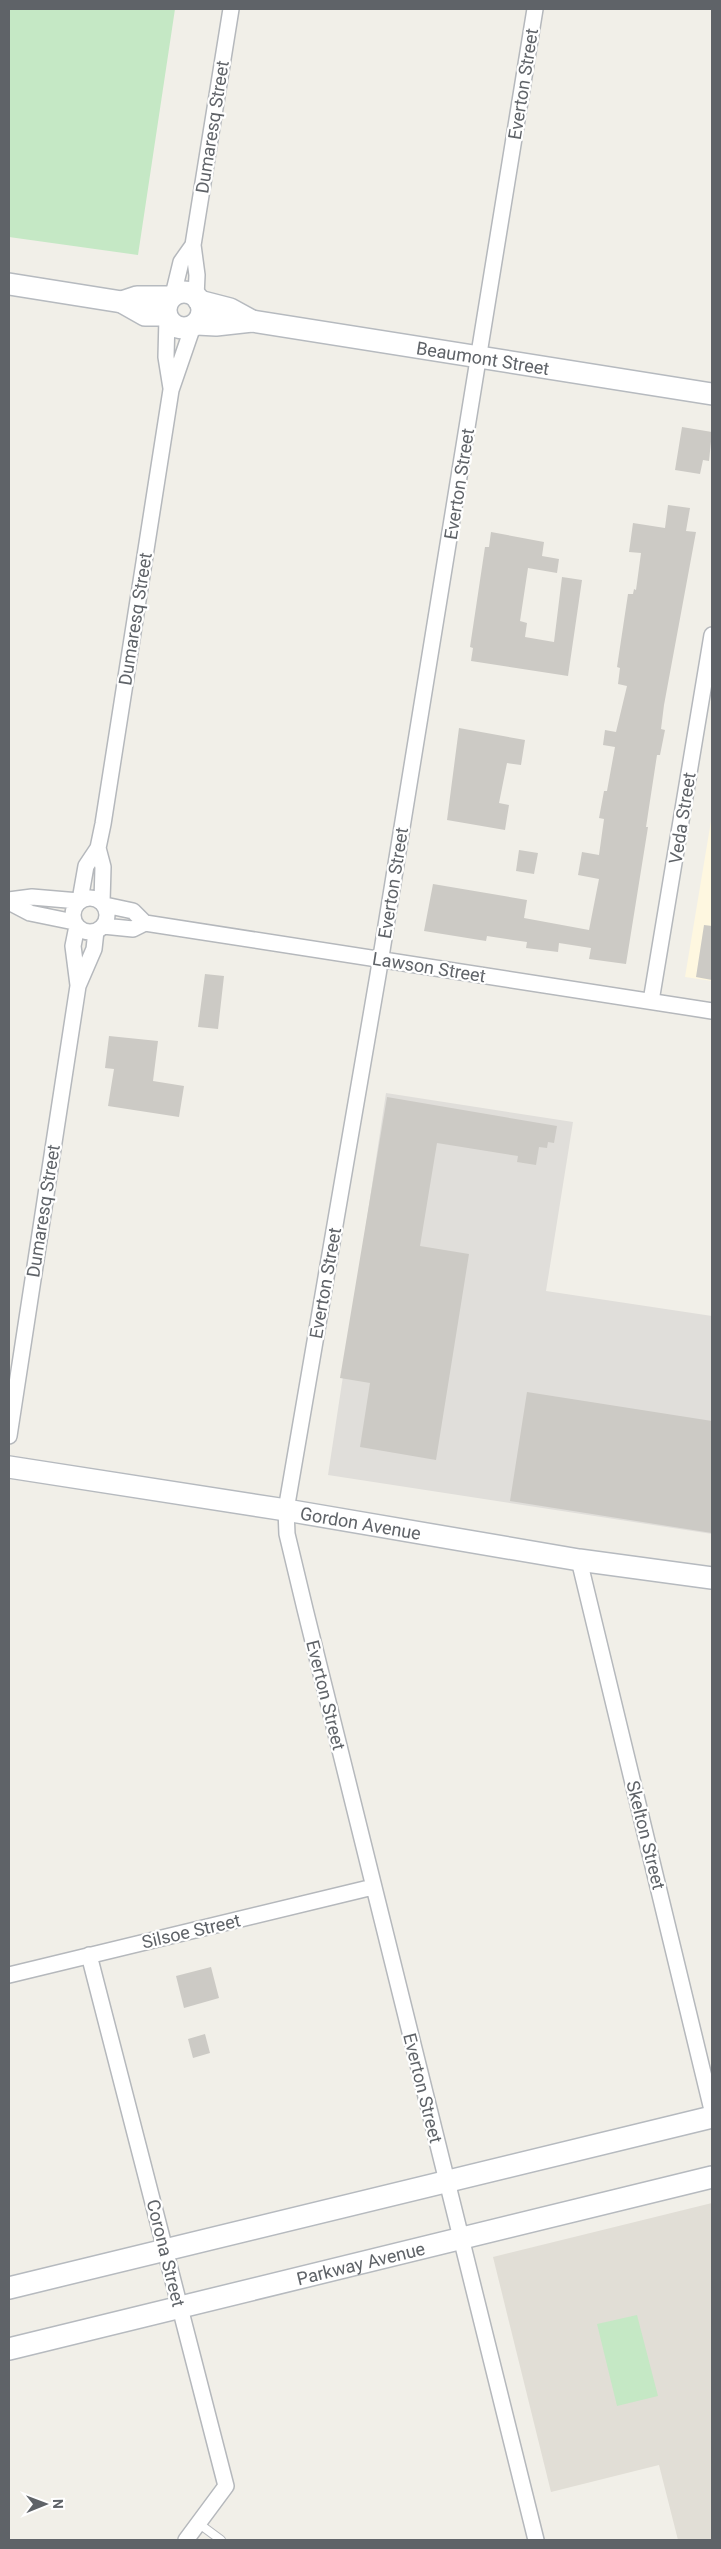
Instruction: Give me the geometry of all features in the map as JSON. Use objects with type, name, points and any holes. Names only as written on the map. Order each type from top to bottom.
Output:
[{"type":"main road","points":[[9,284],[122,302],[136,297],[169,306]]},
{"type":"main road","points":[[184,292],[198,299],[202,314],[195,325],[179,328],[170,323],[169,306],[184,292]]},
{"type":"main road","name":"Beaumont Street","points":[[198,299],[230,309],[252,321]]},
{"type":"main road","name":"Beaumont Street","points":[[195,325],[252,321],[712,394]]},
{"type":"main road","name":"Gordon Avenue","points":[[9,1467],[286,1510],[579,1560],[712,1578]]},
{"type":"main road","points":[[9,2288],[446,2180],[712,2117]]},
{"type":"main road","name":"Parkway Avenue","points":[[9,2349],[712,2177]]},
{"type":"street","name":"Dumaresq Street","points":[[198,299],[193,245],[231,9]]},
{"type":"street","name":"Everton Street","points":[[535,9],[480,357],[286,1510],[287,1534],[460,2240],[536,2540]]},
{"type":"street","name":"Dumaresq Street","points":[[171,390],[166,357],[169,306],[182,262],[193,245]]},
{"type":"street","name":"Dumaresq Street","points":[[103,903],[103,867],[98,848],[171,390],[195,325]]},
{"type":"street","name":"Veda Street","points":[[651,1001],[712,635]]},
{"type":"street","name":"Dumaresq Street","points":[[80,900],[86,866],[98,848]]},
{"type":"street","points":[[32,897],[80,900],[91,897],[103,903],[107,917],[99,929],[87,932],[75,924],[30,913],[9,901],[32,897]]},
{"type":"street","points":[[75,924],[73,910],[80,900]]},
{"type":"street","name":"Lawson Street","points":[[103,903],[133,911],[145,923]]},
{"type":"street","name":"Lawson Street","points":[[99,929],[133,929],[145,923],[712,1010]]},
{"type":"street","name":"Dumaresq Street","points":[[75,924],[73,946],[78,986]]},
{"type":"street","name":"Dumaresq Street","points":[[9,1436],[78,986],[94,949],[99,929]]},
{"type":"street","name":"Skelton Street","points":[[579,1560],[712,2110]]},
{"type":"street","name":"Silsoe Street","points":[[9,1975],[373,1887]]},
{"type":"street","name":"Corona Street","points":[[89,1955],[226,2486],[186,2540]]},
{"type":"lane","points":[[198,2523],[220,2540]]},
{"type":"shaded area","points":[[712,815],[712,981],[685,977]]},
{"type":"shaded area","points":[[386,1093],[573,1122],[546,1291],[712,1316],[712,1534],[328,1475]]},
{"type":"shaded area","points":[[712,2203],[712,2540],[678,2540],[659,2465],[551,2492],[493,2257]]},
{"type":"green space","points":[[9,9],[175,9],[138,255],[9,237]]},
{"type":"green space","points":[[637,2315],[658,2396],[617,2406],[597,2324]]},
{"type":"building","points":[[682,427],[712,432],[709,461],[703,460],[700,474],[675,470]]},
{"type":"building","points":[[668,505],[690,508],[686,531],[696,532],[664,705],[661,729],[665,730],[660,755],[657,755],[646,827],[648,827],[626,964],[589,959],[591,948],[559,943],[558,952],[526,948],[527,942],[487,936],[486,941],[424,931],[433,884],[527,900],[524,918],[589,930],[599,879],[578,875],[582,852],[599,855],[604,819],[599,818],[604,791],[607,791],[615,747],[603,745],[605,730],[616,732],[627,686],[618,684],[620,668],[617,667],[628,594],[633,594],[634,589],[636,590],[641,553],[629,552],[633,523],[665,528]]},
{"type":"building","points":[[491,532],[544,542],[542,556],[559,559],[557,573],[528,568],[520,621],[527,623],[525,637],[554,642],[562,577],[582,580],[568,676],[471,661],[473,648],[470,647],[485,547],[489,547]]},
{"type":"building","points":[[459,728],[525,740],[521,765],[507,763],[499,803],[509,805],[505,830],[447,820]]},
{"type":"building","points":[[519,850],[538,853],[534,874],[516,871]]},
{"type":"building","points":[[704,925],[712,926],[712,980],[696,977]]},
{"type":"building","points":[[205,974],[224,976],[218,1029],[198,1027]]},
{"type":"building","points":[[109,1036],[158,1041],[153,1081],[184,1086],[179,1117],[108,1106],[114,1069],[105,1068]]},
{"type":"building","points":[[387,1097],[557,1126],[554,1143],[548,1142],[547,1148],[539,1147],[536,1165],[517,1162],[518,1156],[437,1143],[420,1246],[469,1254],[436,1460],[360,1447],[370,1383],[340,1378]]},
{"type":"building","points":[[527,1392],[712,1421],[712,1533],[510,1501]]},
{"type":"building","points":[[211,1967],[219,1998],[184,2008],[176,1976]]},
{"type":"building","points":[[205,2034],[210,2053],[193,2058],[188,2039]]}]
